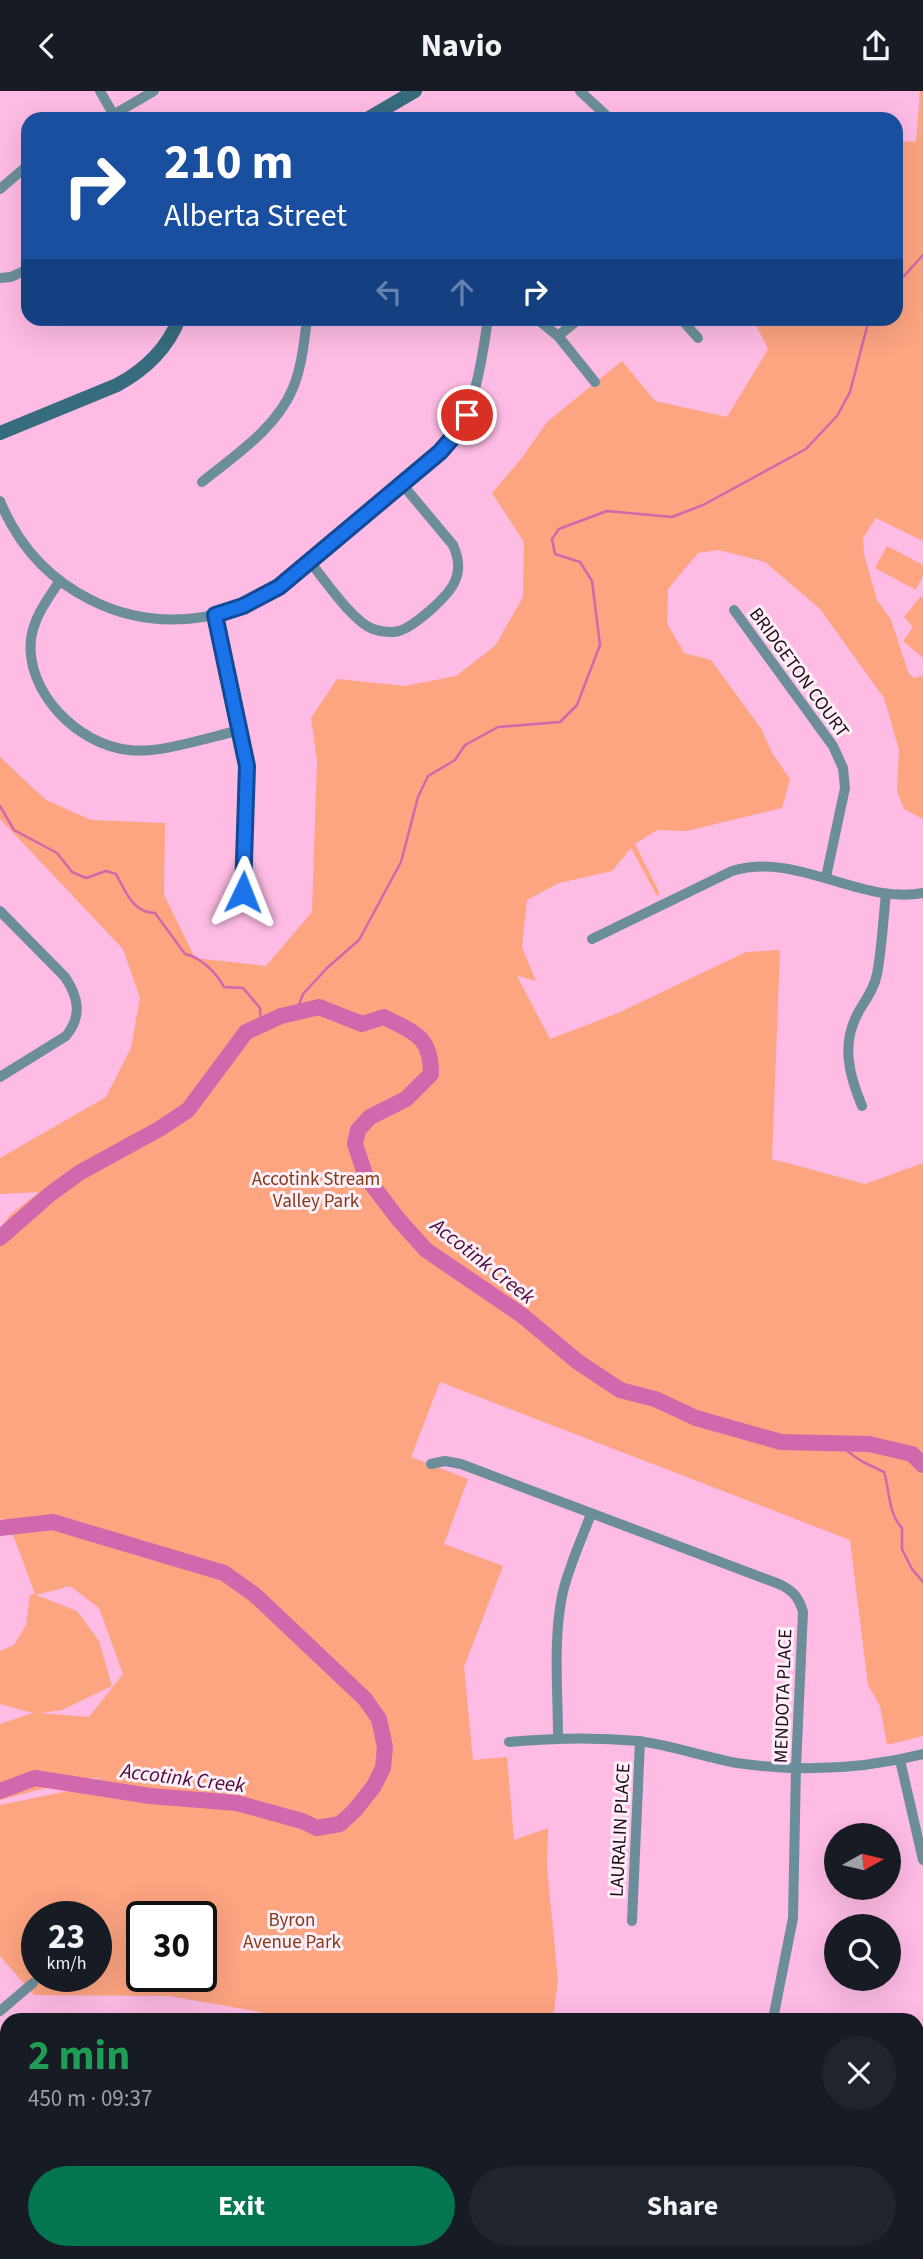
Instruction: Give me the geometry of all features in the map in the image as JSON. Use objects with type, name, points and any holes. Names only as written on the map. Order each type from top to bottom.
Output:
[{"type":"street","points":[[100,91],[110,112]]},
{"type":"street","points":[[120,112],[154,91]]},
{"type":"street","points":[[379,112],[415,91]]},
{"type":"street","points":[[580,91],[602,112]]},
{"type":"street","points":[[0,189],[21,171]]},
{"type":"street","points":[[0,278],[21,272]]},
{"type":"street","points":[[0,433],[133,377],[163,347],[175,326]]},
{"type":"street","points":[[202,482],[260,434],[284,407],[296,380],[306,326]]},
{"type":"street","points":[[0,501],[14,531],[29,552],[60,582],[97,603],[133,615],[171,619],[215,615],[262,597],[310,562],[449,443],[464,422],[478,383],[487,326]]},
{"type":"street","points":[[546,326],[558,336],[595,382]]},
{"type":"street","points":[[558,336],[570,326]]},
{"type":"street","points":[[687,326],[698,338]]},
{"type":"street","points":[[310,562],[355,617],[375,630],[389,632],[408,627],[440,600],[455,582],[459,564],[456,552],[402,484]]},
{"type":"street","points":[[60,582],[36,619],[31,639],[31,656],[34,673],[43,692],[74,726],[104,744],[135,751],[162,748],[240,730]]},
{"type":"street","name":"BRIDGETON COURT","points":[[734,610],[833,746],[843,768],[844,795],[826,877]]},
{"type":"street","points":[[215,615],[240,730],[247,778],[243,892]]},
{"type":"street","points":[[592,939],[740,868],[770,867],[826,877],[886,894],[923,893]]},
{"type":"street","points":[[862,1106],[849,1069],[848,1045],[852,1025],[868,998],[877,975],[886,894]]},
{"type":"street","points":[[0,911],[65,977],[73,988],[78,1007],[72,1028],[65,1036],[0,1077]]},
{"type":"street","name":"MENDOTA PLACE","points":[[431,1464],[445,1461],[461,1464],[779,1584],[794,1593],[803,1612],[793,1918],[775,2013]]},
{"type":"street","points":[[558,1738],[560,1606],[591,1514]]},
{"type":"street","points":[[509,1742],[558,1738],[640,1741],[737,1763],[796,1767],[848,1767],[923,1754]]},
{"type":"street","name":"LAURALIN PLACE","points":[[632,1921],[640,1741]]},
{"type":"street","points":[[900,1760],[923,1860]]},
{"type":"street","points":[[0,2011],[22,1992]]},
{"type":"green space","name":"Accotink Stream Valley Park","points":[[920,91],[923,91],[923,541],[876,518],[863,538],[864,554],[877,600],[891,620],[909,674],[914,678],[923,675],[923,819],[904,809],[897,791],[899,750],[884,698],[820,609],[765,562],[719,550],[698,553],[668,589],[667,623],[684,653],[711,660],[762,730],[772,753],[790,779],[782,808],[687,831],[657,830],[635,844],[660,894],[657,896],[631,848],[612,871],[559,883],[527,900],[522,947],[536,981],[517,976],[550,1039],[618,1013],[746,952],[780,950],[772,1159],[865,1184],[923,1163],[923,1736],[887,1745],[880,1706],[868,1685],[850,1540],[440,1382],[411,1457],[468,1479],[444,1544],[503,1566],[464,1667],[473,1760],[507,1757],[514,1840],[548,1828],[547,1868],[558,1980],[554,2013],[264,2013],[169,1996],[34,1995],[31,1992],[112,1992],[112,1901],[21,1901],[21,1980],[0,1956],[0,1805],[73,1790],[101,1777],[64,1783],[0,1800],[0,1724],[33,1713],[0,1704],[0,1651],[14,1645],[26,1625],[30,1595],[35,1594],[10,1527],[0,1518],[0,1228],[11,1214],[39,1192],[0,1194],[0,1158],[106,1097],[131,1048],[140,998],[123,949],[0,819],[0,757],[46,800],[91,820],[165,823],[164,895],[195,958],[266,966],[312,912],[317,760],[311,718],[337,679],[405,686],[456,676],[495,646],[523,597],[524,542],[492,493],[521,459],[547,422],[622,361],[655,401],[727,417],[768,349],[756,326],[903,326],[903,141],[916,142]],"holes":[[[70,1586],[99,1608],[123,1674],[89,1717],[40,1713],[62,1710],[112,1686],[99,1641],[77,1611],[36,1595]]]},
{"type":"green space","points":[[887,546],[923,565],[923,576],[916,590],[875,568]]},
{"type":"green space","points":[[921,596],[923,658],[903,641],[913,627],[904,617]]},
{"type":"waterway","points":[[903,277],[923,255]]},
{"type":"waterway","points":[[296,1013],[303,994],[359,940],[401,862],[418,797],[428,776],[455,760],[465,745],[498,727],[560,722],[577,705],[600,645],[592,581],[580,562],[555,554],[552,539],[559,529],[607,511],[672,517],[703,505],[806,449],[837,416],[850,392],[867,326]]},
{"type":"waterway","points":[[0,806],[14,830],[57,853],[72,872],[86,878],[106,871],[116,874],[131,900],[141,909],[155,913],[185,954],[207,966],[224,987],[243,988],[260,1008],[261,1026]]},
{"type":"waterway","name":"Accotink Creek","points":[[0,1238],[79,1173],[188,1110],[246,1032],[281,1016],[319,1007],[362,1024],[384,1017],[412,1032],[424,1043],[428,1051],[431,1074],[406,1099],[370,1117],[358,1130],[355,1144],[366,1177],[426,1250],[523,1316],[578,1362],[620,1390],[655,1399],[696,1418],[781,1442],[869,1444],[912,1454],[923,1465]]},
{"type":"waterway","points":[[835,1442],[861,1461],[884,1472],[894,1516],[902,1528],[902,1549],[912,1569],[923,1582]]},
{"type":"waterway","name":"Accotink Creek","points":[[0,1528],[53,1522],[224,1573],[255,1595],[365,1699],[379,1719],[385,1747],[383,1768],[374,1786],[355,1810],[340,1824],[317,1828],[302,1821],[237,1803],[150,1796],[35,1778],[0,1791]]},
{"type":"route","points":[[243,892],[247,766],[215,615],[243,606],[279,587],[440,452],[459,430],[467,415]]},
{"type":"park label","name":"Byron Avenue Park","points":[[292,1930]]}]
